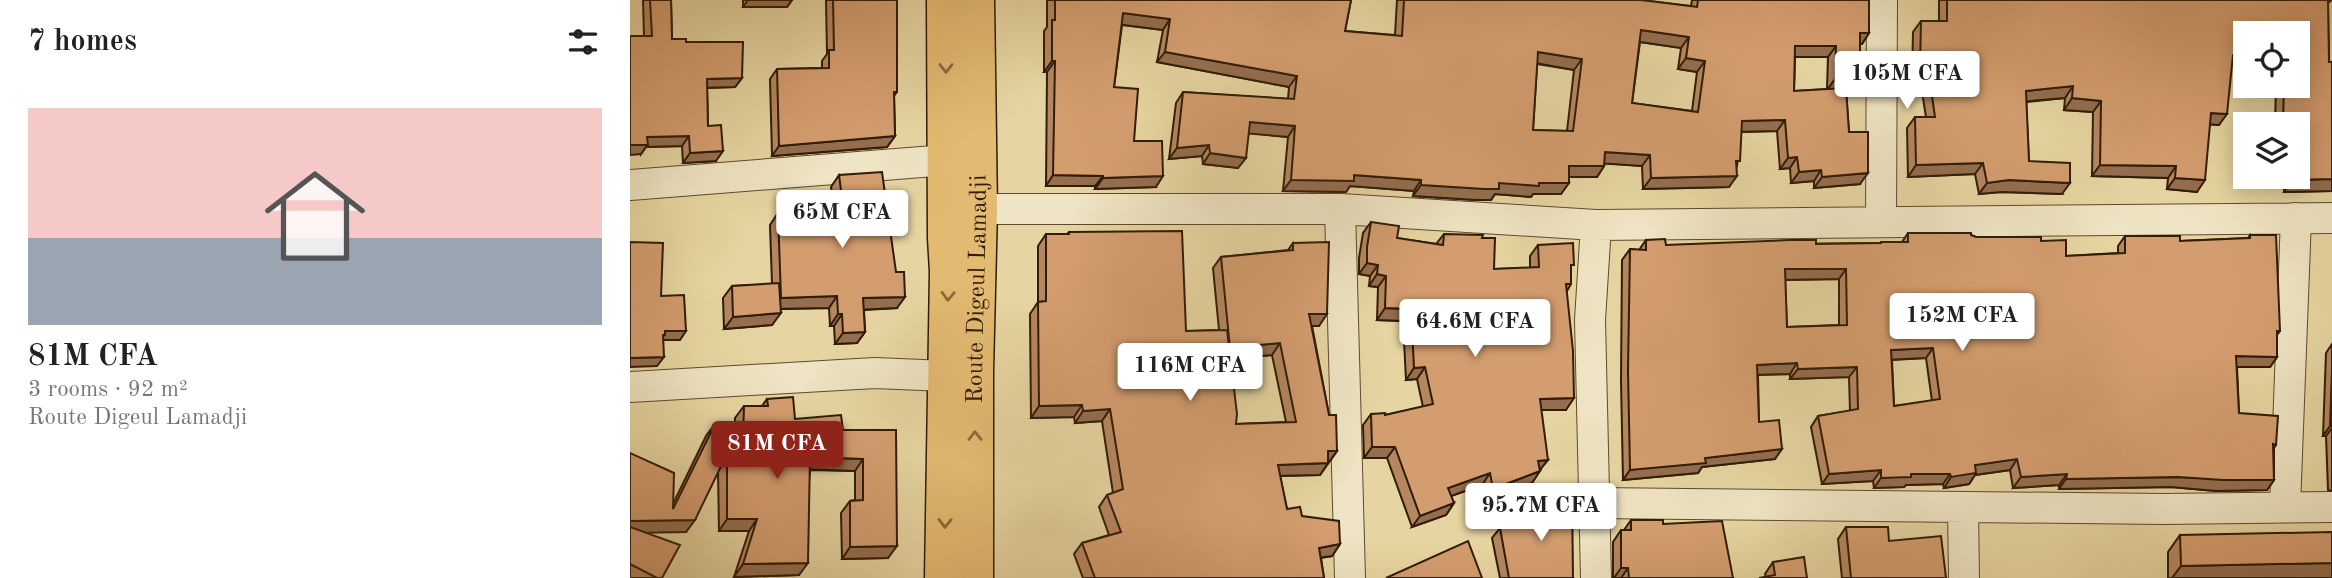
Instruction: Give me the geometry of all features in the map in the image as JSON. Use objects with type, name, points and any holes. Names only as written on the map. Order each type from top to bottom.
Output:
[{"type":"main road","points":[[944,578],[949,271],[946,0]]},
{"type":"main road","name":"Route Digeul Lamadji","points":[[974,578],[974,371],[978,209],[975,0]]},
{"type":"street","points":[[1881,222],[1882,0]]},
{"type":"street","points":[[630,186],[947,160]]},
{"type":"street","points":[[978,209],[1340,209],[1596,225],[2332,218]]},
{"type":"street","points":[[1340,209],[1350,578]]},
{"type":"street","points":[[2285,507],[2296,218]]},
{"type":"street","points":[[1596,225],[1590,320],[1596,578]]},
{"type":"street","points":[[630,387],[875,373],[946,376]]},
{"type":"street","points":[[1595,503],[1963,508],[2332,507]]},
{"type":"street","points":[[1963,508],[1964,578]]},
{"type":"building","points":[[650,0],[671,0],[672,39],[686,39],[686,42],[743,42],[742,78],[707,79],[708,126],[721,125],[723,151],[690,153],[689,136],[647,137],[648,145],[630,145],[630,36],[652,36]]},
{"type":"building","points":[[833,0],[897,0],[895,136],[779,146],[777,69],[829,68],[829,50],[834,50]]},
{"type":"building","points":[[1055,0],[1351,0],[1345,31],[1402,36],[1404,0],[1641,0],[1697,7],[1698,0],[1869,0],[1869,33],[1860,33],[1860,79],[1835,79],[1836,46],[1795,46],[1794,91],[1846,88],[1849,132],[1868,132],[1868,173],[1822,177],[1821,170],[1799,172],[1797,157],[1788,158],[1785,120],[1742,121],[1740,161],[1736,161],[1737,176],[1651,178],[1650,155],[1605,152],[1604,166],[1569,166],[1569,183],[1539,183],[1539,186],[1499,183],[1499,189],[1484,189],[1421,185],[1421,180],[1354,175],[1354,181],[1291,180],[1295,126],[1250,122],[1246,158],[1210,153],[1209,145],[1177,148],[1183,92],[1294,99],[1297,76],[1165,52],[1170,19],[1123,13],[1114,87],[1138,89],[1134,141],[1162,141],[1163,176],[1103,178],[1053,175],[1055,61],[1052,61],[1052,20],[1055,20]],"holes":[[[1641,30],[1689,37],[1686,58],[1705,61],[1698,112],[1632,103]],[[1538,52],[1582,59],[1573,131],[1533,130]]]},
{"type":"building","points":[[1947,0],[2328,0],[2329,62],[2332,62],[2332,179],[2310,180],[2310,112],[2283,112],[2284,98],[2310,98],[2310,21],[2233,21],[2233,55],[2227,114],[2211,113],[2205,180],[2175,178],[2176,166],[2100,165],[2101,101],[2072,98],[2073,86],[2026,91],[2029,161],[2070,163],[2070,183],[2009,180],[1987,183],[1983,163],[1916,165],[1915,117],[1935,117],[1928,68],[1920,68],[1921,21],[1947,21]]},
{"type":"building","points":[[882,172],[896,272],[904,272],[905,297],[863,298],[865,332],[843,333],[837,296],[781,298],[778,213],[827,212],[826,200],[842,198],[839,175]]},
{"type":"building","points":[[1371,222],[1399,226],[1397,238],[1443,245],[1444,234],[1495,238],[1494,269],[1539,267],[1538,245],[1573,243],[1571,284],[1566,284],[1573,351],[1574,398],[1540,399],[1548,460],[1538,461],[1540,471],[1493,489],[1490,473],[1448,488],[1454,503],[1420,516],[1395,447],[1372,447],[1371,414],[1385,415],[1433,404],[1425,367],[1414,368],[1411,309],[1385,308],[1386,276],[1377,274],[1378,265],[1367,263]]},
{"type":"building","points":[[1182,231],[1186,331],[1227,330],[1236,424],[1296,422],[1280,343],[1230,348],[1221,257],[1293,250],[1293,243],[1329,242],[1327,314],[1309,314],[1329,415],[1336,415],[1337,451],[1328,451],[1328,463],[1278,465],[1287,509],[1300,507],[1302,516],[1339,521],[1340,544],[1319,548],[1324,578],[1095,578],[1082,543],[1121,532],[1107,495],[1123,489],[1110,409],[1083,411],[1082,405],[1039,406],[1038,302],[1046,301],[1046,234]]},
{"type":"building","points":[[1908,233],[2041,237],[2041,241],[2066,240],[2066,256],[2125,253],[2125,236],[2180,236],[2180,241],[2276,235],[2280,331],[2277,331],[2277,357],[2236,356],[2239,413],[2278,416],[2276,445],[2273,444],[2274,480],[2178,477],[2066,479],[2067,474],[2021,477],[2017,459],[1975,465],[1976,473],[1951,477],[1950,474],[1911,474],[1911,477],[1881,478],[1881,470],[1829,474],[1818,416],[1858,409],[1857,367],[1798,369],[1797,363],[1757,365],[1759,422],[1779,420],[1782,449],[1705,458],[1706,463],[1630,470],[1630,249],[1646,250],[1646,240],[1665,239],[1666,245],[1790,240],[1816,240],[1816,244],[1908,242]],"holes":[[[1785,269],[1846,269],[1847,325],[1787,327]],[[1933,348],[1940,399],[1894,406],[1891,350]]]},
{"type":"building","points":[[630,242],[663,243],[661,296],[684,295],[686,331],[665,331],[664,357],[630,358]]},
{"type":"building","points":[[779,283],[781,313],[733,317],[732,286]]},
{"type":"building","points":[[2332,369],[2332,426],[2330,426]]},
{"type":"building","points":[[793,397],[795,419],[841,415],[843,430],[896,430],[897,546],[850,547],[850,501],[863,500],[863,459],[810,457],[808,563],[743,564],[757,519],[727,519],[727,454],[695,520],[630,521],[630,453],[674,473],[673,509],[715,424],[743,437],[744,406],[768,406],[767,399]]},
{"type":"building","points":[[1572,495],[1573,578],[1509,578],[1500,528]]},
{"type":"building","points":[[1631,520],[1663,520],[1663,524],[1722,521],[1733,578],[1629,578],[1628,568],[1621,568],[1621,530],[1631,530]]},
{"type":"building","points":[[630,527],[680,545],[662,578],[630,564]]},
{"type":"building","points":[[1846,527],[1888,527],[1889,541],[1941,536],[1946,578],[1851,578]]},
{"type":"building","points":[[2332,532],[2332,563],[2181,566],[2180,535]]},
{"type":"building","points":[[1468,541],[1482,578],[1386,578]]},
{"type":"building","points":[[1804,557],[1807,578],[1759,578],[1775,575],[1773,562]]}]
